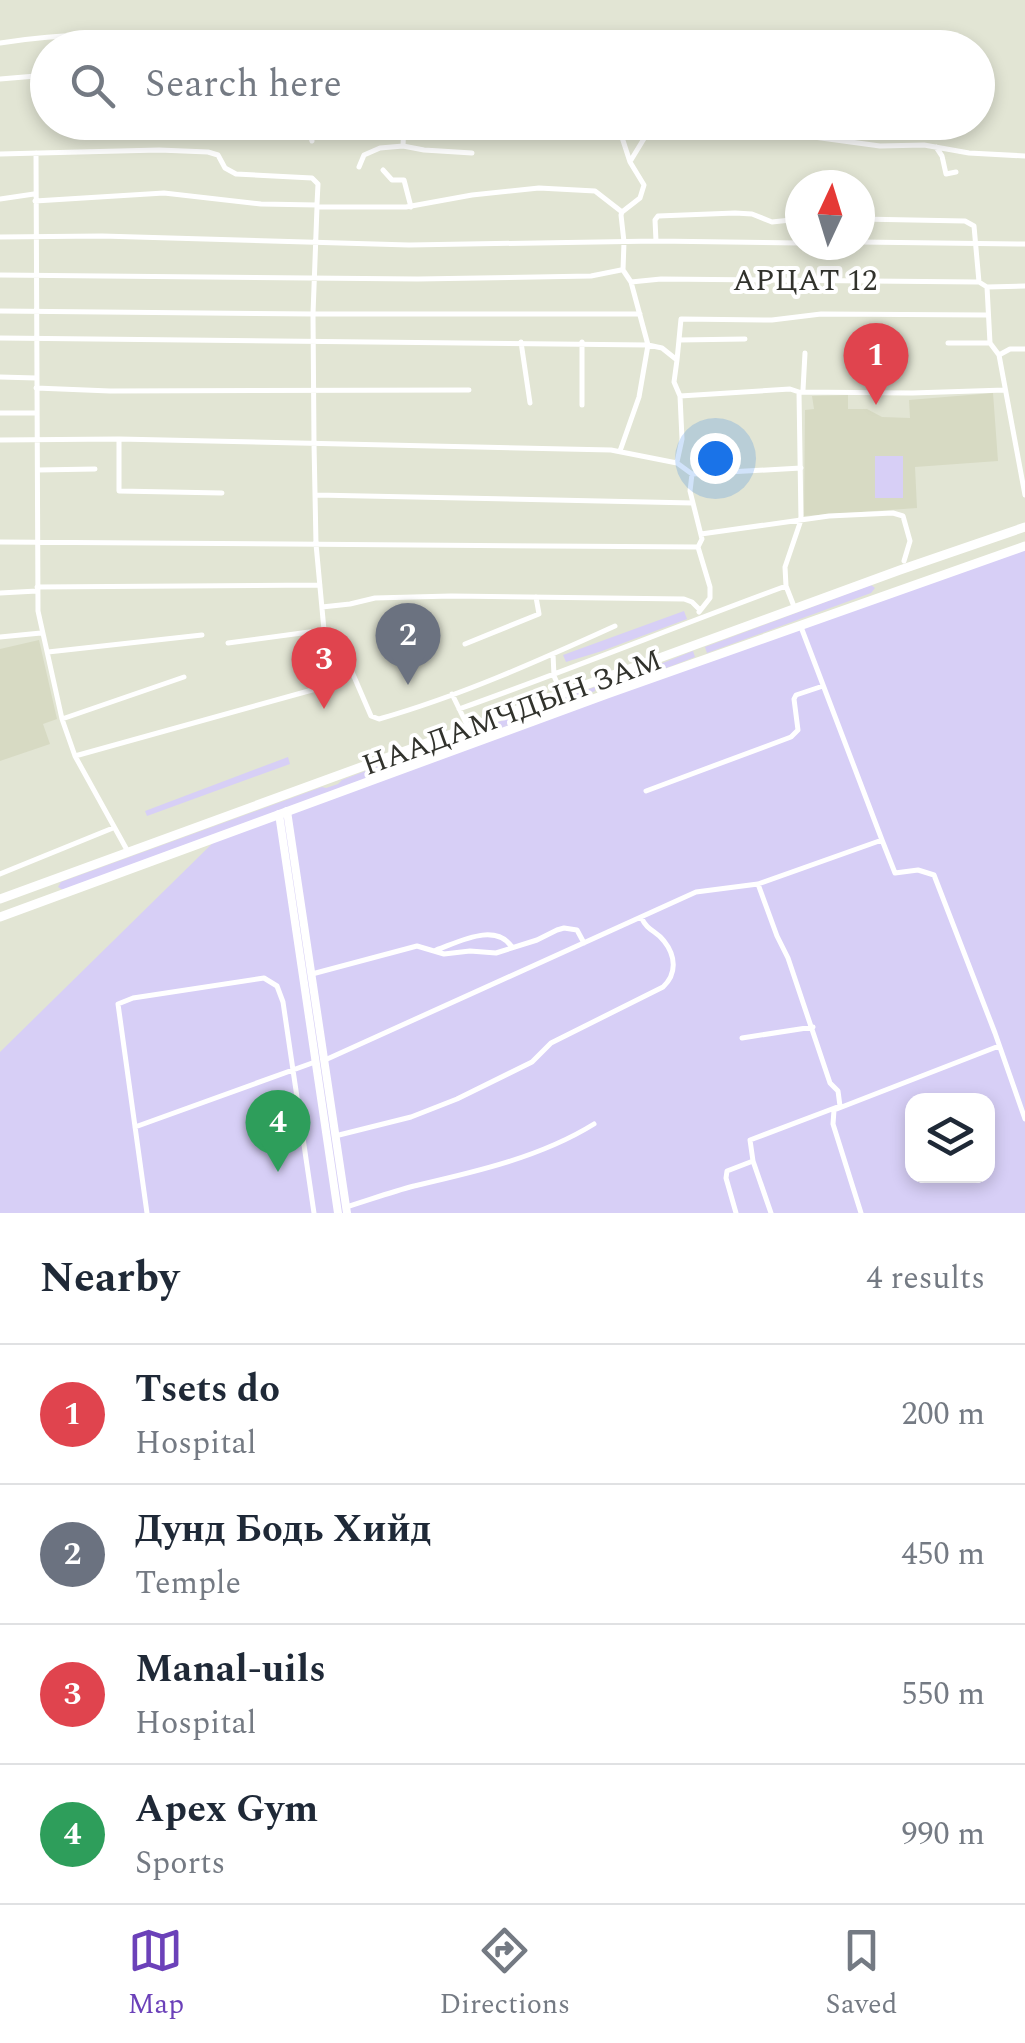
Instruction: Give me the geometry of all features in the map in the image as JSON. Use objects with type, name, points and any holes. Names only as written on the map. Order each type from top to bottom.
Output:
[{"type":"highway","name":"НААДАМЧДЫН ЗАМ","points":[[0,900],[1025,527]]},
{"type":"highway","name":"НААДАМЧДЫН ЗАМ","points":[[0,917],[800,624],[1025,546]]},
{"type":"highway","points":[[920,563],[920,573],[927,580]]},
{"type":"highway","points":[[872,580],[880,588],[879,596]]},
{"type":"highway","points":[[602,680],[607,694]]},
{"type":"highway","points":[[452,734],[451,742],[458,749]]},
{"type":"highway","points":[[406,751],[414,757],[414,765]]},
{"type":"highway","points":[[330,779],[335,794]]},
{"type":"highway","points":[[49,882],[55,897]]},
{"type":"main road","points":[[283,813],[312,974],[320,1061],[344,1211]]},
{"type":"main road","points":[[283,813],[344,1211]]},
{"type":"street","points":[[0,43],[30,39]]},
{"type":"street","points":[[0,78],[30,76]]},
{"type":"street","points":[[403,140],[403,146]]},
{"type":"street","points":[[622,212],[644,192],[623,140]]},
{"type":"street","points":[[630,162],[643,140]]},
{"type":"street","points":[[836,140],[1025,156]]},
{"type":"street","points":[[359,167],[364,154],[380,148],[403,146],[472,153]]},
{"type":"street","points":[[936,147],[946,174],[956,172]]},
{"type":"street","points":[[0,154],[212,152],[230,172],[312,178],[318,184],[314,314],[316,544],[324,630],[339,666]]},
{"type":"street","points":[[36,153],[37,589],[41,633],[74,756],[129,853]]},
{"type":"street","points":[[383,170],[392,180],[404,180],[410,206]]},
{"type":"street","points":[[0,198],[164,193],[250,203],[410,206],[539,188],[595,191],[622,212],[622,270],[631,282],[648,345],[638,397],[620,451]]},
{"type":"street","points":[[656,240],[658,216],[735,213],[785,221]]},
{"type":"street","points":[[875,219],[970,222],[974,226],[979,282],[986,287],[1025,286]]},
{"type":"street","points":[[0,237],[409,245],[785,242]]},
{"type":"street","points":[[875,242],[1025,244]]},
{"type":"street","points":[[0,275],[418,279],[591,276],[622,270]]},
{"type":"street","name":"АРЦАТ 12","points":[[631,282],[979,282]]},
{"type":"street","points":[[986,287],[990,343],[1000,355],[1025,495]]},
{"type":"street","points":[[0,311],[640,314]]},
{"type":"street","points":[[677,462],[682,439],[680,396],[674,382],[681,318],[987,315]]},
{"type":"street","points":[[0,338],[582,342],[648,345],[662,348],[676,360]]},
{"type":"street","points":[[679,340],[745,339]]},
{"type":"street","points":[[520,342],[530,403]]},
{"type":"street","points":[[582,342],[582,404]]},
{"type":"street","points":[[948,343],[990,343]]},
{"type":"street","points":[[1000,355],[1025,349]]},
{"type":"street","points":[[795,608],[786,586],[785,567],[801,520],[801,391],[805,353]]},
{"type":"street","points":[[0,377],[36,378]]},
{"type":"street","points":[[36,388],[469,390]]},
{"type":"street","points":[[680,396],[790,389],[912,393],[1005,390]]},
{"type":"street","points":[[0,413],[38,413]]},
{"type":"street","points":[[0,440],[119,438],[620,451],[677,462],[692,474],[801,468]]},
{"type":"street","points":[[119,438],[119,491],[222,492]]},
{"type":"street","points":[[38,470],[95,469]]},
{"type":"street","points":[[692,474],[690,484],[702,539],[698,547],[710,587],[710,598],[699,613]]},
{"type":"street","points":[[316,495],[693,503]]},
{"type":"street","points":[[701,534],[893,512],[902,515],[910,541],[904,561]]},
{"type":"street","points":[[0,542],[698,547]]},
{"type":"street","points":[[0,593],[37,589],[320,586]]},
{"type":"street","points":[[459,709],[554,676],[699,613],[786,586]]},
{"type":"street","points":[[322,607],[375,598],[536,596],[684,599],[692,602],[699,613]]},
{"type":"street","points":[[464,644],[539,614],[536,596]]},
{"type":"street","points":[[800,624],[894,873],[918,870],[934,875],[1025,1119]]},
{"type":"street","points":[[324,630],[322,644],[375,718],[452,694],[615,626]]},
{"type":"street","points":[[228,642],[324,630]]},
{"type":"street","points":[[0,637],[41,633]]},
{"type":"street","points":[[48,652],[202,634]]},
{"type":"street","points":[[552,654],[554,676],[562,694]]},
{"type":"street","points":[[74,756],[323,687],[339,666]]},
{"type":"street","points":[[62,720],[184,676]]},
{"type":"street","points":[[646,791],[791,738],[798,730],[794,699],[824,686]]},
{"type":"street","points":[[452,694],[468,728]]},
{"type":"street","points":[[0,874],[114,828]]},
{"type":"street","points":[[135,1128],[320,1061],[696,892],[758,884],[882,840]]},
{"type":"street","points":[[758,884],[830,1082],[838,1091],[840,1106]]},
{"type":"street","points":[[335,1136],[411,1117],[467,1094],[532,1062],[551,1043],[663,988],[675,968],[672,958],[663,938],[649,930],[641,917]]},
{"type":"street","points":[[312,974],[417,946],[444,954],[489,954],[564,928],[577,930],[584,942]]},
{"type":"street","points":[[433,951],[494,934],[509,941],[513,948]]},
{"type":"street","points":[[147,1213],[117,1010],[120,1002],[264,978],[277,986],[283,1002],[314,1213]]},
{"type":"street","points":[[742,1038],[813,1027]]},
{"type":"street","points":[[770,1213],[753,1161],[749,1142],[753,1138],[1000,1046]]},
{"type":"street","points":[[840,1106],[834,1110],[832,1119],[862,1213]]},
{"type":"street","points":[[344,1211],[555,1145],[594,1124]]},
{"type":"street","points":[[736,1213],[727,1171],[753,1161]]},
{"type":"shaded area","points":[[993,393],[998,461],[915,467],[917,508],[804,516],[805,410],[814,409],[812,396],[848,395],[848,409],[867,409],[882,417],[910,418],[909,400]]},
{"type":"shaded area","points":[[875,456],[903,456],[903,498],[875,498]]},
{"type":"shaded area","points":[[1025,548],[1025,1213],[0,1213],[0,1052],[225,831],[63,890],[58,887],[61,882],[338,784],[405,756],[418,757],[415,753],[447,741],[448,746],[456,744],[457,737],[595,687],[595,691],[498,728],[611,690],[610,684],[693,651],[695,657],[617,687]]},
{"type":"shaded area","points":[[871,585],[875,588],[871,593],[707,653],[705,647]]},
{"type":"shaded area","points":[[684,611],[687,619],[602,651],[566,662],[563,655]]},
{"type":"shaded area","points":[[39,640],[57,719],[43,724],[50,744],[0,761],[0,649]]},
{"type":"shaded area","points":[[288,757],[290,764],[147,816],[145,811]]},
{"type":"place","name":"Tsets do","points":[[876,405]]},
{"type":"place","name":"Дунд Бодь Хийд","points":[[408,685]]},
{"type":"place","name":"Manal-uils","points":[[324,709]]},
{"type":"place","name":"Apex Gym","points":[[278,1172]]}]
